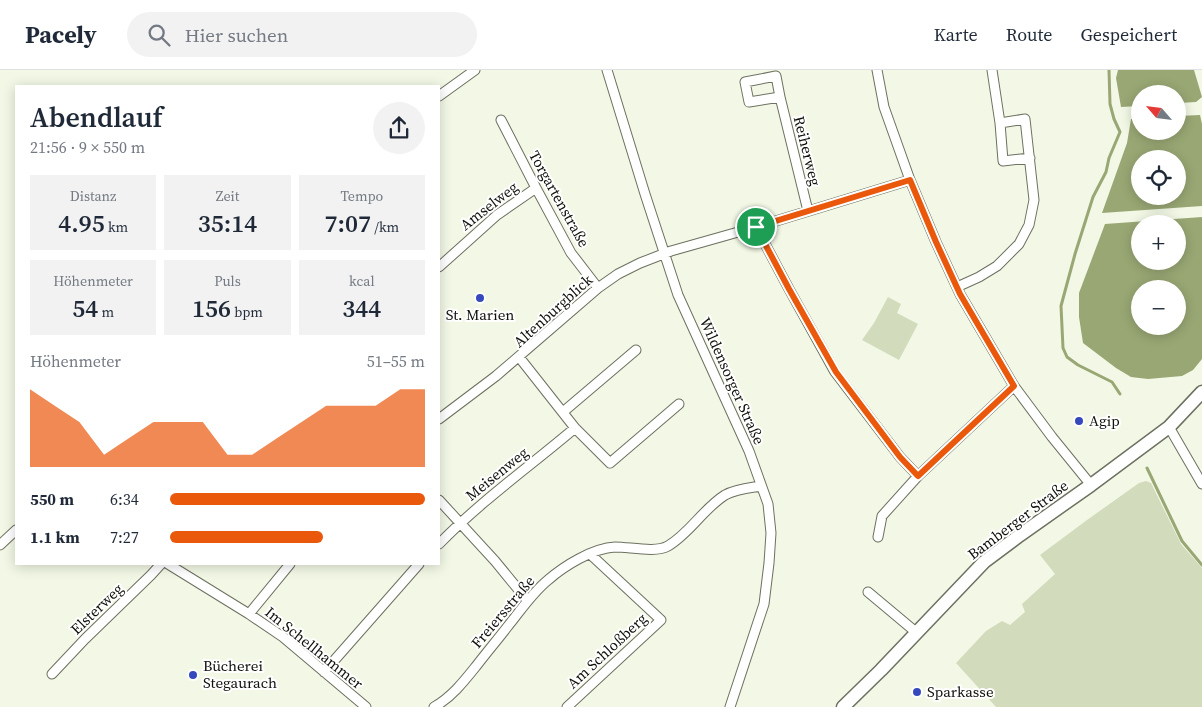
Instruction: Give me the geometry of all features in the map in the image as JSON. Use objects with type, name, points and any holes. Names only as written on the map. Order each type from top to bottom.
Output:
[{"type":"main road","name":"Bamberger Straße","points":[[843,707],[984,562],[1169,427],[1202,392]]},
{"type":"street","points":[[440,95],[475,70]]},
{"type":"street","name":"Wildensorger Straße","points":[[607,70],[678,295],[741,434],[768,504],[770,533],[769,563],[764,604],[730,707]]},
{"type":"street","points":[[877,70],[884,107],[910,180],[957,287],[1014,386],[1091,485]]},
{"type":"street","points":[[992,70],[1004,161],[1030,158]]},
{"type":"street","name":"Reiherweg","points":[[780,97],[808,211]]},
{"type":"street","points":[[957,287],[997,266],[1019,244],[1029,225],[1034,200],[1025,119],[1000,124]]},
{"type":"street","name":"Torgartenstraße","points":[[501,120],[571,252],[598,288]]},
{"type":"street","name":"Altenburgblick","points":[[679,404],[610,463],[575,428],[518,357],[598,288],[618,274],[640,263],[910,180]]},
{"type":"street","name":"Amselweg","points":[[440,266],[492,220],[536,188]]},
{"type":"street","points":[[756,227],[836,372],[900,457],[918,476]]},
{"type":"street","points":[[563,412],[636,350]]},
{"type":"street","points":[[440,418],[518,357]]},
{"type":"street","points":[[878,537],[882,516],[918,476],[1014,386]]},
{"type":"street","points":[[1169,427],[1202,484]]},
{"type":"street","name":"Meisenweg","points":[[440,543],[460,522],[488,498],[575,428]]},
{"type":"street","name":"Freiersstraße","points":[[434,707],[450,696],[464,681],[508,626],[526,600],[547,580],[574,561],[614,547],[647,549],[665,547],[679,539],[708,508],[725,495],[736,490],[761,486]]},
{"type":"street","points":[[440,501],[495,561],[526,600]]},
{"type":"street","points":[[0,545],[15,531]]},
{"type":"street","name":"Am Schloßberg","points":[[567,707],[661,620],[590,554]]},
{"type":"street","name":"Elsterweg","points":[[52,674],[161,565]]},
{"type":"street","name":"Im Schellhammer","points":[[170,565],[283,637],[366,707]]},
{"type":"street","points":[[249,614],[289,565]]},
{"type":"street","points":[[324,672],[418,565]]},
{"type":"street","points":[[868,592],[917,633]]},
{"type":"shaded area","points":[[1118,70],[1194,70],[1202,97],[1196,102],[1186,103],[1186,85],[1131,85],[1131,106],[1121,107],[1116,78]]},
{"type":"shaded area","points":[[1200,115],[1202,124],[1202,206],[1102,213],[1127,143],[1131,119],[1131,140],[1186,140],[1186,116]]},
{"type":"shaded area","points":[[1202,217],[1202,359],[1193,370],[1182,376],[1148,379],[1131,377],[1116,368],[1083,343],[1079,317],[1079,293],[1105,224],[1131,222],[1131,270],[1186,270],[1186,218]]},
{"type":"shaded area","points":[[888,297],[901,304],[897,313],[918,324],[899,360],[862,340]]},
{"type":"shaded area","points":[[1146,481],[1151,483],[1181,544],[1202,568],[1202,707],[996,707],[956,663],[986,631],[1002,621],[1010,625],[1025,612],[1022,604],[1055,574],[1040,555],[1139,483]]},
{"type":"waterway","points":[[1109,70],[1110,104],[1120,132],[1109,158],[1106,172],[1093,197],[1061,306],[1063,348],[1067,357],[1078,365],[1112,382],[1120,394]]},
{"type":"waterway","points":[[1147,468],[1182,541],[1202,565]]},
{"type":"place","name":"St. Marien","points":[[480,298]]},
{"type":"place","name":"Agip","points":[[1079,421]]},
{"type":"place","name":"Bücherei Stegaurach","points":[[193,675]]},
{"type":"place","name":"Sparkasse","points":[[917,692]]},
{"type":"route","points":[[910,180],[960,294],[1014,386],[918,476],[900,457],[836,372],[756,227],[910,180]]}]
